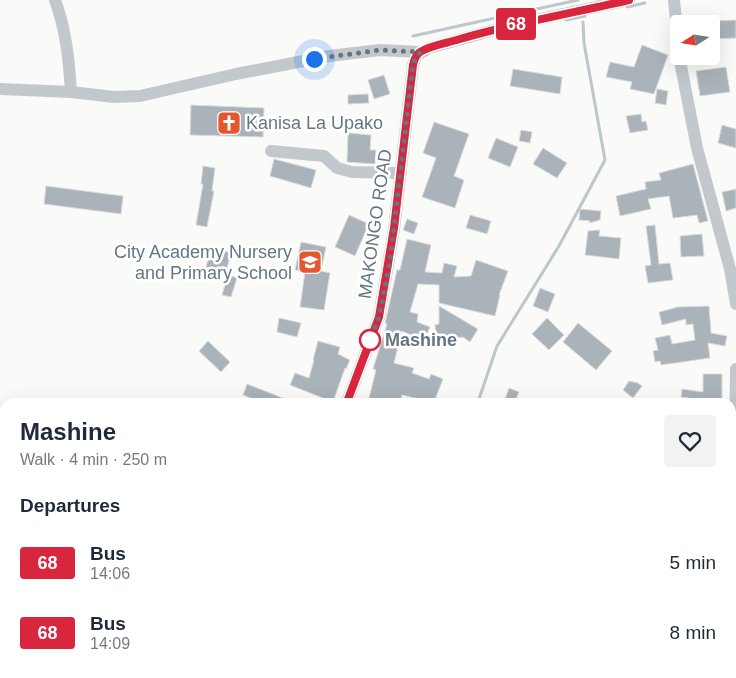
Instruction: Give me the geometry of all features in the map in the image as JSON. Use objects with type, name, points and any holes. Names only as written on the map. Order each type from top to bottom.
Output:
[{"type":"street","points":[[55,0],[68,50],[71,92]]},
{"type":"street","points":[[0,89],[71,92],[114,97],[140,96],[236,74],[356,52],[396,50],[420,52],[512,25],[629,0]]},
{"type":"street","points":[[674,0],[675,15]]},
{"type":"street","name":"MAKONGO ROAD","points":[[348,398],[379,317],[391,253],[413,65],[420,52]]},
{"type":"street","points":[[681,65],[697,148],[730,269],[736,304]]},
{"type":"street","points":[[271,151],[324,156],[337,168],[352,172],[401,173]]},
{"type":"street","points":[[736,370],[736,398]]},
{"type":"building","points":[[736,20],[736,38],[720,39],[720,21]]},
{"type":"building","points":[[642,45],[668,55],[654,94],[630,89],[632,82],[606,77],[610,62],[634,67]]},
{"type":"building","points":[[726,67],[730,92],[700,96],[696,71]]},
{"type":"building","points":[[513,69],[562,77],[560,94],[510,86]]},
{"type":"building","points":[[384,75],[390,94],[374,99],[368,80]]},
{"type":"building","points":[[657,89],[668,91],[666,105],[655,103]]},
{"type":"building","points":[[368,94],[369,103],[348,104],[348,95]]},
{"type":"building","points":[[191,105],[264,108],[263,137],[190,135]]},
{"type":"building","points":[[641,114],[642,122],[646,121],[648,130],[630,133],[626,116]]},
{"type":"building","points":[[434,122],[469,134],[454,176],[464,180],[455,208],[422,197],[436,158],[423,153]]},
{"type":"building","points":[[722,125],[736,129],[736,148],[718,143]]},
{"type":"building","points":[[521,130],[532,132],[530,143],[519,141]]},
{"type":"building","points":[[348,133],[371,135],[370,150],[376,150],[375,164],[347,162]]},
{"type":"building","points":[[496,138],[518,147],[510,167],[488,158]]},
{"type":"building","points":[[543,148],[567,163],[557,178],[533,164]]},
{"type":"building","points":[[274,159],[316,170],[311,188],[270,176]]},
{"type":"building","points":[[693,164],[708,221],[699,223],[697,215],[673,218],[669,196],[648,199],[651,209],[620,216],[616,196],[646,189],[645,182],[661,180],[659,173]]},
{"type":"building","points":[[203,166],[215,168],[212,191],[214,191],[207,227],[196,225],[203,184],[201,184]]},
{"type":"building","points":[[46,186],[123,196],[121,214],[44,204]]},
{"type":"building","points":[[736,189],[736,208],[726,211],[722,192]]},
{"type":"building","points":[[580,209],[601,211],[600,220],[589,223],[590,221],[579,220]]},
{"type":"building","points":[[349,215],[369,224],[355,256],[335,247]]},
{"type":"building","points":[[470,215],[491,221],[487,234],[466,228]]},
{"type":"building","points":[[407,219],[418,223],[414,234],[403,230]]},
{"type":"building","points":[[655,225],[659,264],[670,263],[673,280],[648,283],[645,266],[651,265],[646,226]]},
{"type":"building","points":[[600,230],[599,236],[621,238],[619,259],[585,255],[588,231]]},
{"type":"building","points":[[702,234],[704,256],[681,257],[680,236]]},
{"type":"building","points":[[407,239],[431,245],[425,272],[442,273],[444,263],[457,266],[454,277],[471,276],[476,260],[508,271],[499,295],[495,316],[439,303],[439,285],[418,284],[410,312],[418,314],[417,322],[430,327],[424,341],[402,331],[394,363],[414,368],[412,373],[429,379],[431,374],[443,379],[436,398],[415,398],[402,395],[401,398],[369,398],[376,370],[373,369],[387,324],[385,323],[397,270],[400,270]]},
{"type":"building","points":[[301,242],[326,247],[321,271],[330,273],[324,310],[300,307],[305,272],[295,270]]},
{"type":"building","points":[[211,247],[231,253],[226,272],[206,267]]},
{"type":"building","points":[[228,275],[237,278],[231,297],[222,295]]},
{"type":"building","points":[[540,288],[555,294],[548,312],[533,306]]},
{"type":"building","points":[[439,306],[478,329],[470,342],[463,337],[437,340],[435,325],[439,324]]},
{"type":"building","points":[[709,306],[711,333],[727,336],[725,346],[708,343],[710,358],[661,365],[660,361],[655,362],[653,351],[658,350],[655,338],[670,335],[672,344],[695,340],[693,324],[686,325],[686,319],[662,325],[659,312],[678,307]]},
{"type":"building","points":[[279,318],[301,323],[297,337],[277,332]]},
{"type":"building","points":[[547,318],[564,335],[549,350],[532,334]]},
{"type":"building","points":[[578,323],[612,351],[596,370],[563,342]]},
{"type":"building","points":[[208,341],[230,362],[221,372],[199,351]]},
{"type":"building","points":[[318,341],[340,347],[338,354],[350,360],[345,368],[334,398],[323,398],[290,385],[295,373],[309,378]]},
{"type":"building","points":[[703,374],[722,374],[722,398],[681,397],[682,389],[703,392]]},
{"type":"building","points":[[629,381],[642,386],[633,398],[623,390]]},
{"type":"building","points":[[247,384],[283,398],[251,398],[243,395]]},
{"type":"building","points":[[509,388],[519,392],[517,398],[505,398]]},
{"type":"waterway","points":[[413,36],[578,0]]},
{"type":"waterway","points":[[627,7],[645,3]]},
{"type":"waterway","points":[[566,20],[585,16]]},
{"type":"waterway","points":[[479,398],[497,346],[559,246],[605,160],[584,43],[583,22]]},
{"type":"bus line","name":"68","points":[[349,398],[379,317],[390,261],[413,65],[416,56],[429,48],[469,36],[629,0]]},
{"type":"place","name":"Kanisa La Upako","points":[[229,123]]},
{"type":"place","name":"City Academy Nursery and Primary School","points":[[310,262]]},
{"type":"place","name":"Mashine","points":[[370,340]]},
{"type":"route","points":[[314,59],[380,50],[420,52],[416,56],[413,65],[390,261],[379,317],[370,340]]}]
